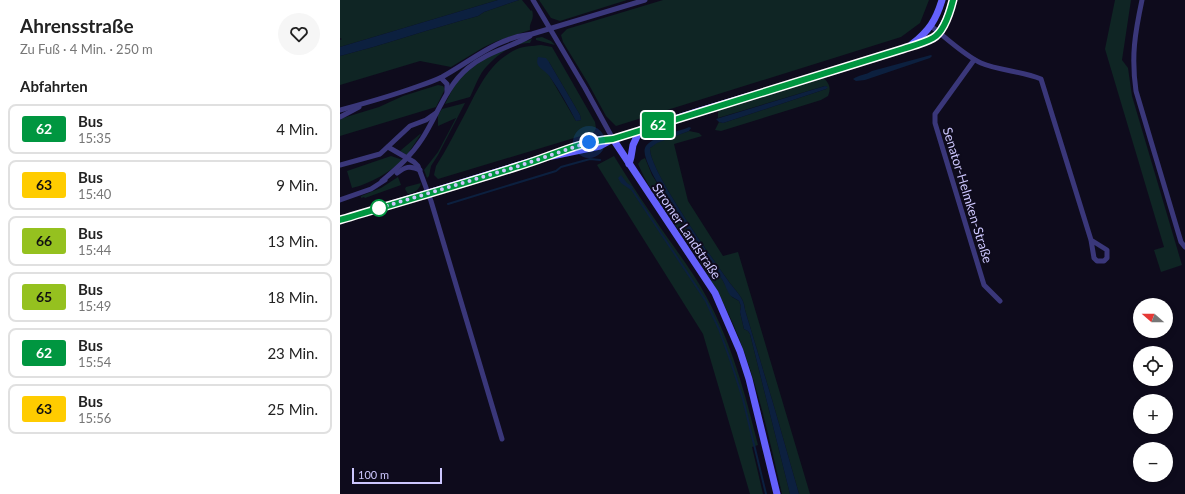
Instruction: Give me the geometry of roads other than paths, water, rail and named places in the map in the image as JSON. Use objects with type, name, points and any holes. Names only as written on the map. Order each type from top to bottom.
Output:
[{"type":"street","name":"Stromer Landstraße","points":[[533,0],[613,139],[691,256],[718,301],[740,351],[749,379],[777,494]]},
{"type":"street","points":[[340,110],[392,95],[441,78],[496,44],[645,0]]},
{"type":"street","points":[[903,49],[925,33],[931,26],[942,0]]},
{"type":"street","points":[[340,220],[552,156],[581,145],[598,140],[613,139],[903,49],[933,38],[939,32],[946,20],[953,0]]},
{"type":"street","points":[[1142,0],[1133,49],[1136,91],[1181,242],[1185,247]]},
{"type":"street","points":[[931,26],[974,60],[983,64],[1032,75],[1041,79],[1091,240]]},
{"type":"street","points":[[340,200],[370,189],[382,181],[408,158],[421,140],[447,93],[461,74],[478,60],[498,49],[520,41],[532,34]]},
{"type":"street","name":"Senator-Helmken-Straße","points":[[974,60],[935,114],[935,123],[984,285],[1000,302]]},
{"type":"street","points":[[441,78],[447,84],[447,93]]},
{"type":"street","points":[[340,118],[363,104]]},
{"type":"street","points":[[340,165],[380,154],[410,126],[426,120],[437,113]]},
{"type":"street","points":[[629,164],[633,145],[640,130]]},
{"type":"street","points":[[388,148],[414,162],[420,170],[502,439]]},
{"type":"street","points":[[382,181],[406,167],[411,166],[420,170]]},
{"type":"water","points":[[498,0],[519,0],[484,12],[478,16],[340,56],[340,47]]},
{"type":"water","points":[[931,55],[932,56],[930,58],[865,80],[856,81],[853,79],[872,71]]},
{"type":"water","points":[[538,57],[546,58],[549,62],[580,115],[581,120],[576,121],[554,82],[537,64]]},
{"type":"water","points":[[825,86],[828,87],[826,89],[723,123],[716,119]]},
{"type":"water","points":[[689,127],[691,128],[689,131],[657,143],[650,148],[652,159],[682,213],[743,301],[799,494],[790,494],[750,334],[744,329],[739,301],[732,297],[676,212],[652,173],[646,158],[645,148],[652,141]]},
{"type":"water","points":[[621,175],[627,183],[633,187],[631,190],[621,183],[618,178]]},
{"type":"waterway","points":[[448,204],[556,171],[561,167],[590,159],[600,160]]},
{"type":"waterway","points":[[631,188],[706,301],[719,329],[743,399],[766,494]]}]
